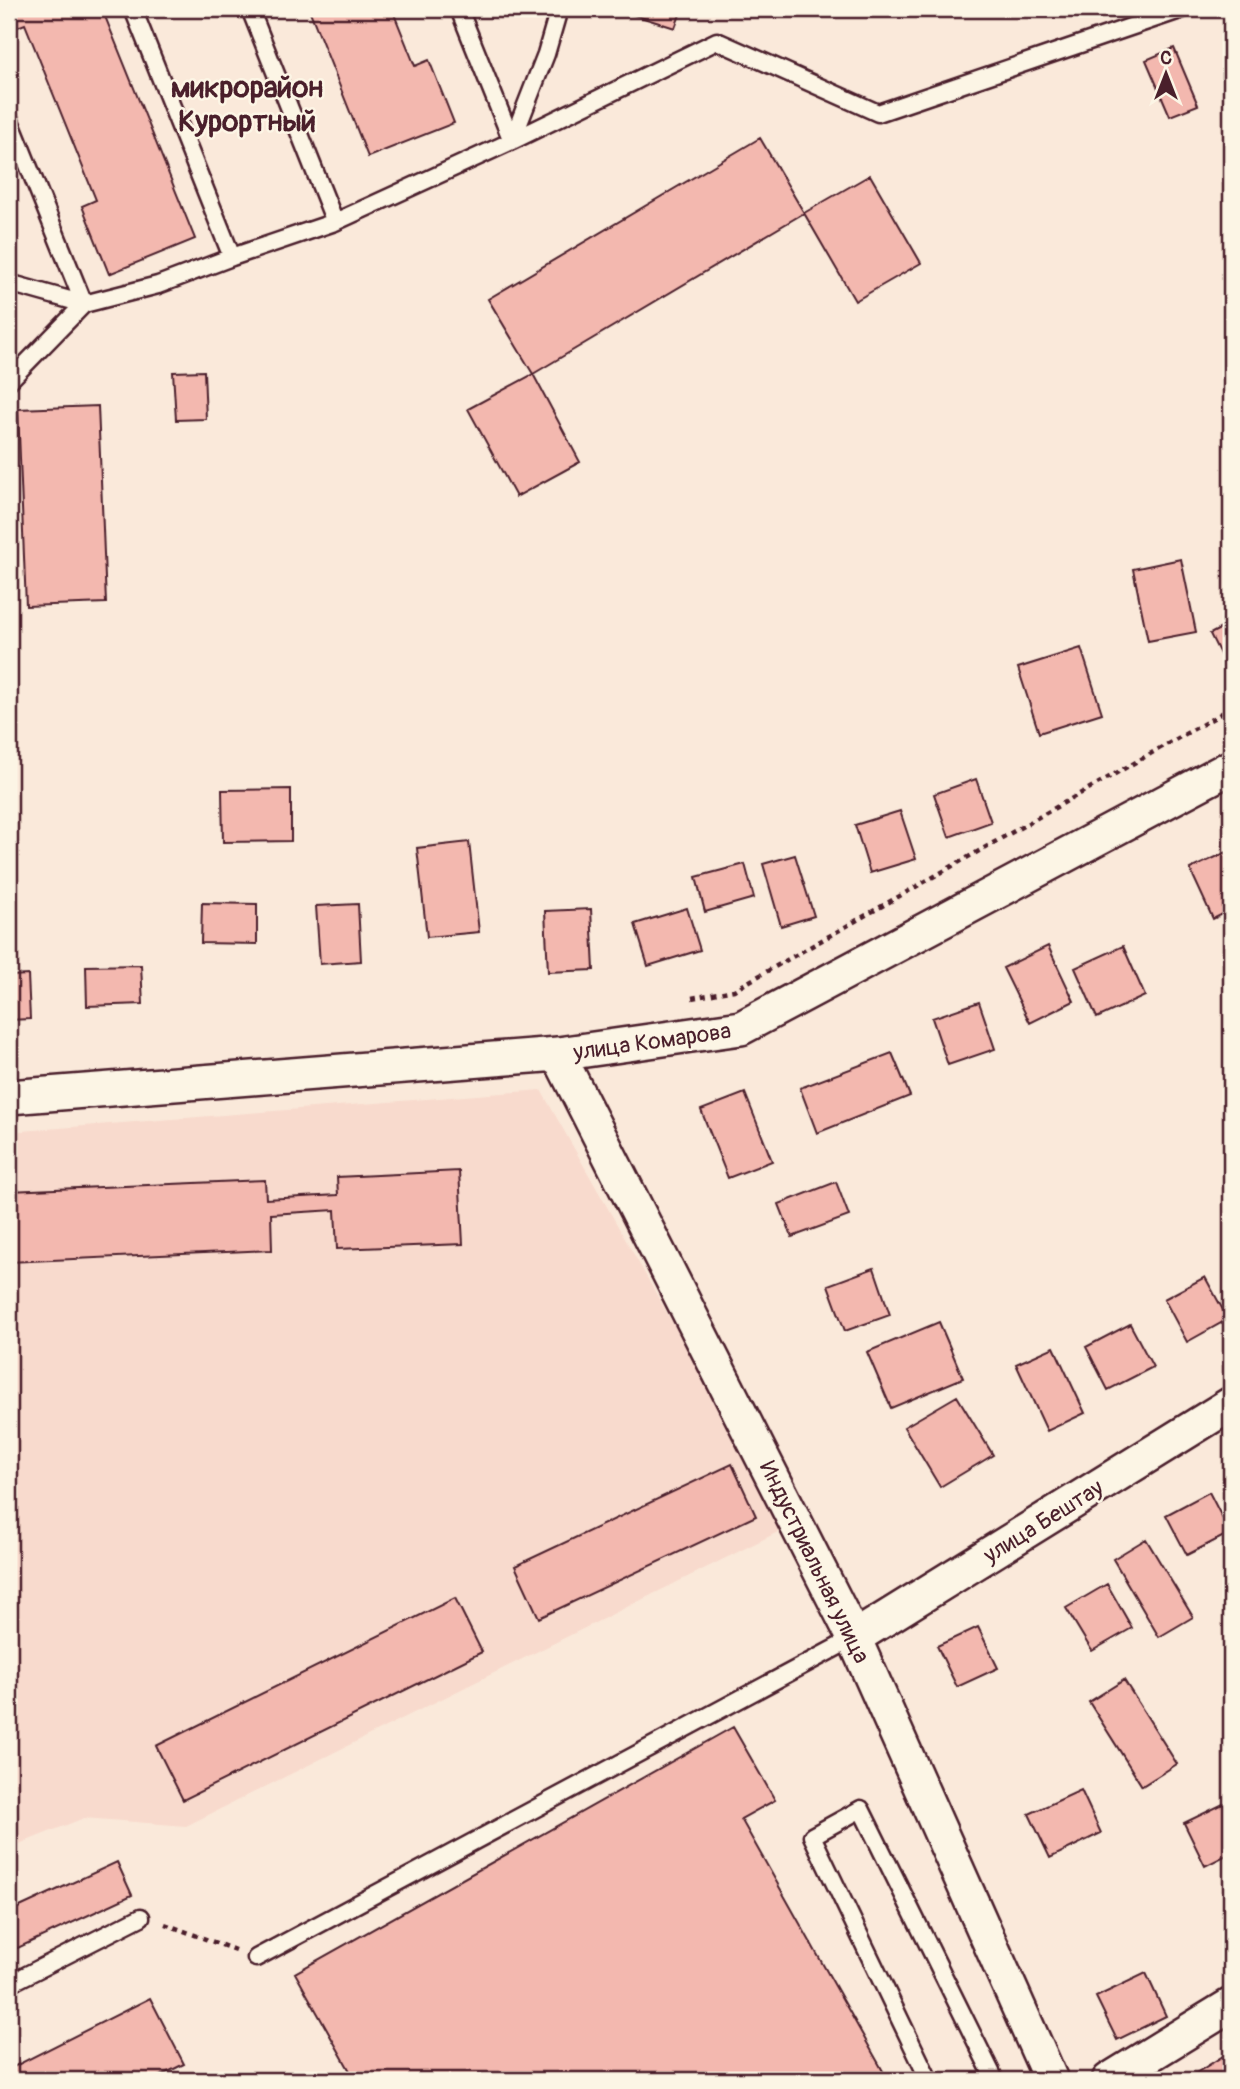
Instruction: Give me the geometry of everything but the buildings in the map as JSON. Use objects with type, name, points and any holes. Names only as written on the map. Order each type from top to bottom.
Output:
[{"type":"street","name":"улица Комарова","points":[[9,1097],[558,1054],[740,1028],[1231,767]]},
{"type":"street","name":"Индустриальная улица","points":[[558,1054],[854,1638],[1051,2080]]},
{"type":"street","name":"улица Бештау","points":[[854,1638],[1231,1404]]},
{"type":"street","points":[[1109,2080],[1231,2005]]},
{"type":"lane","points":[[133,9],[232,257]]},
{"type":"lane","points":[[250,9],[335,222]]},
{"type":"lane","points":[[458,9],[512,141]]},
{"type":"lane","points":[[512,141],[546,54],[559,9]]},
{"type":"lane","points":[[9,283],[85,304],[158,285],[335,222],[512,141],[717,41],[878,113],[1183,9]]},
{"type":"lane","points":[[9,118],[85,304]]},
{"type":"lane","points":[[9,381],[85,304]]},
{"type":"lane","points":[[256,1958],[854,1638]]},
{"type":"lane","points":[[929,2080],[812,1836],[861,1809],[995,2080]]},
{"type":"lane","points":[[9,1984],[141,1917]]},
{"type":"path","points":[[680,1000],[734,990],[1231,708]]},
{"type":"path","points":[[141,1917],[256,1958]]},
{"type":"shaded area","points":[[541,1090],[788,1527],[186,1826],[84,1818],[9,1848],[9,1132]]},
{"type":"district","name":"микрорайон Курортный","points":[[247,104]]}]
